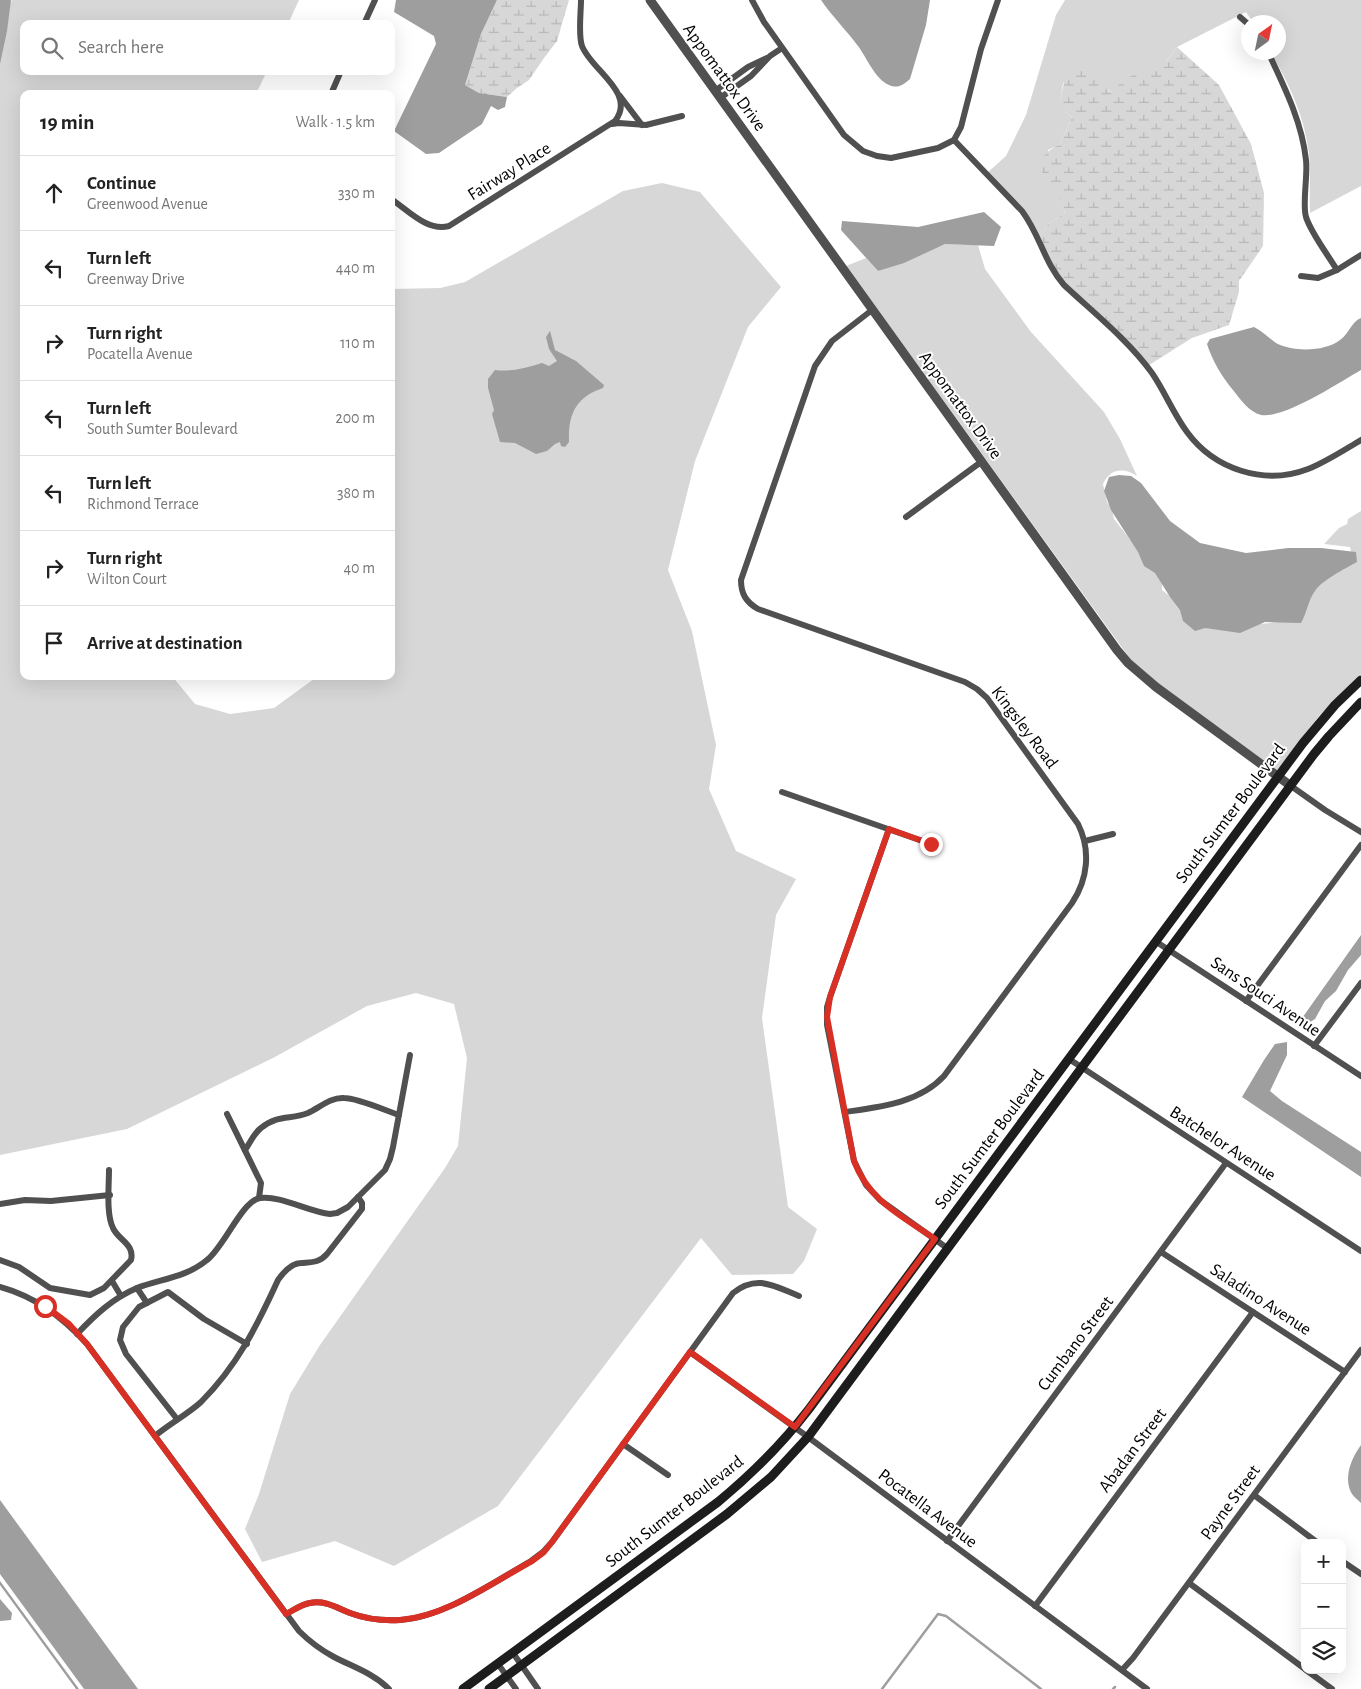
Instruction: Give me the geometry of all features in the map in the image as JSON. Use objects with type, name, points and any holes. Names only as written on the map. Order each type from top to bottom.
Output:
[{"type":"main road","name":"South Sumter Boulevard","points":[[463,1689],[718,1502],[760,1466],[795,1427],[1317,725],[1361,680]]},
{"type":"main road","name":"South Sumter Boulevard","points":[[490,1689],[735,1508],[771,1477],[808,1437],[1291,786],[1329,736],[1361,702]]},
{"type":"street","points":[[366,20],[375,0]]},
{"type":"street","points":[[581,0],[582,45],[642,125]]},
{"type":"street","name":"Appomattox Drive","points":[[650,0],[1128,663],[1291,786]]},
{"type":"street","points":[[752,0],[764,22],[844,135],[863,151],[877,156],[896,157],[943,146],[954,140],[961,127],[980,49],[998,0]]},
{"type":"street","points":[[718,95],[748,67],[782,48]]},
{"type":"street","points":[[1272,60],[1295,113],[1303,140],[1307,171],[1306,216],[1336,270]]},
{"type":"street","points":[[333,90],[339,75]]},
{"type":"street","name":"Fairway Place","points":[[395,202],[434,227],[450,226],[617,119],[621,102],[618,93]]},
{"type":"street","points":[[608,126],[619,123],[642,125],[682,116]]},
{"type":"street","points":[[954,140],[1022,211],[1031,223],[1053,271],[1146,365],[1158,382],[1181,424],[1207,454],[1223,464],[1243,472],[1266,476],[1286,475],[1309,469],[1361,440]]},
{"type":"street","points":[[395,207],[412,213]]},
{"type":"street","points":[[1301,276],[1318,278],[1361,255]]},
{"type":"street","name":"Kingsley Road","points":[[845,1112],[912,1098],[930,1089],[944,1076],[1077,896],[1085,874],[1086,859],[1085,842],[1073,816],[987,698],[977,689],[965,682],[758,609],[751,605],[742,594],[741,580],[815,366],[832,342],[872,310]]},
{"type":"street","points":[[906,517],[982,462]]},
{"type":"street","points":[[1291,786],[1361,832]]},
{"type":"street","points":[[782,792],[931,844]]},
{"type":"street","points":[[889,829],[827,1007],[827,1025],[854,1161],[866,1185],[880,1200],[947,1248]]},
{"type":"street","points":[[1085,842],[1113,834]]},
{"type":"street","points":[[1246,1001],[1361,845]]},
{"type":"street","name":"Sans Souci Avenue","points":[[1155,941],[1361,1076]]},
{"type":"street","points":[[1314,1046],[1361,983]]},
{"type":"street","points":[[77,1334],[104,1308],[121,1296],[137,1288],[186,1273],[200,1266],[220,1247],[247,1206],[259,1198],[271,1198],[330,1214],[345,1209],[381,1175],[390,1159],[410,1055]]},
{"type":"street","name":"Batchelor Avenue","points":[[1069,1058],[1361,1251]]},
{"type":"street","points":[[245,1150],[259,1128],[273,1120],[304,1114],[336,1099],[348,1098],[399,1115]]},
{"type":"street","points":[[227,1114],[261,1183],[259,1198]]},
{"type":"street","name":"Cumbano Street","points":[[947,1541],[1226,1163]]},
{"type":"street","points":[[0,1260],[19,1267],[45,1285],[56,1289],[90,1295],[104,1288],[131,1260],[132,1254],[130,1247],[114,1231],[112,1226],[110,1218],[109,1170]]},
{"type":"street","points":[[0,1204],[25,1200],[51,1202],[110,1195]]},
{"type":"street","points":[[154,1436],[200,1403],[225,1375],[247,1344],[283,1273],[296,1264],[318,1261],[327,1254],[362,1209],[362,1203],[358,1197]]},
{"type":"street","name":"Saladino Avenue","points":[[1161,1252],[1345,1372]]},
{"type":"street","points":[[112,1281],[121,1296]]},
{"type":"street","points":[[286,1614],[304,1604],[320,1602],[333,1605],[364,1618],[398,1620],[424,1617],[449,1607],[532,1561],[544,1552],[730,1296],[740,1288],[752,1283],[767,1283],[799,1296]]},
{"type":"street","points":[[0,1287],[24,1295],[48,1308],[69,1324],[87,1344],[299,1631],[319,1648],[364,1671],[389,1689]]},
{"type":"street","points":[[137,1288],[147,1303]]},
{"type":"street","points":[[177,1419],[126,1354],[120,1340],[123,1327],[139,1306],[168,1292],[204,1319],[247,1344]]},
{"type":"street","name":"Abadan Street","points":[[1035,1606],[1253,1312]]},
{"type":"street","name":"Payne Street","points":[[1122,1670],[1254,1496],[1361,1350]]},
{"type":"street","name":"Pocatella Avenue","points":[[690,1352],[795,1427],[1147,1689]]},
{"type":"street","points":[[623,1444],[668,1475]]},
{"type":"street","points":[[1254,1496],[1313,1539]]},
{"type":"street","points":[[1346,1563],[1361,1574]]},
{"type":"street","points":[[1189,1583],[1301,1666]]},
{"type":"street","points":[[513,1653],[538,1689]]},
{"type":"street","points":[[498,1664],[516,1689]]},
{"type":"street","points":[[1311,1674],[1332,1689]]},
{"type":"green space","points":[[12,0],[299,0],[290,20],[20,20],[20,75],[265,75],[258,90],[20,90],[20,680],[175,680],[195,704],[230,714],[274,708],[312,680],[395,680],[395,289],[440,288],[465,282],[623,191],[662,183],[700,192],[781,287],[748,327],[695,461],[668,570],[692,631],[716,745],[709,789],[736,851],[796,879],[776,915],[762,1018],[788,1207],[817,1229],[804,1261],[793,1274],[732,1275],[701,1238],[498,1506],[394,1566],[335,1541],[262,1562],[245,1529],[259,1494],[290,1394],[320,1345],[445,1168],[458,1146],[467,1058],[454,1004],[416,993],[367,1006],[273,1058],[127,1129],[0,1155],[0,55]]},
{"type":"green space","points":[[497,0],[569,0],[557,41],[529,80],[507,97],[479,93],[465,85],[481,34]]},
{"type":"green space","points":[[1065,0],[1361,0],[1361,186],[1310,213],[1310,161],[1304,127],[1290,89],[1275,60],[1286,60],[1286,15],[1248,15],[1246,12],[1177,47],[1165,63],[1111,92],[1084,69],[1063,83],[1060,102],[1066,112],[1072,117],[1060,144],[1048,150],[1065,213],[1048,224],[1038,239],[1028,219],[987,173],[1006,156],[1026,115],[1056,15]]},
{"type":"green space","points":[[1177,47],[1219,85],[1251,144],[1264,193],[1263,246],[1239,281],[1239,292],[1229,325],[1192,338],[1146,367],[1059,277],[1038,239],[1048,224],[1065,213],[1057,187],[1048,184],[1041,165],[1044,156],[1060,144],[1072,117],[1059,106],[1066,72],[1078,66],[1081,67],[1101,80],[1111,92],[1125,79],[1163,61],[1166,62]]},
{"type":"green space","points":[[945,244],[978,245],[985,269],[1031,332],[1104,412],[1120,439],[1137,476],[1127,471],[1117,471],[1109,475],[1103,484],[1107,502],[1112,509],[1114,519],[1136,547],[1144,564],[1162,576],[1162,590],[1181,605],[1261,624],[1294,620],[1305,598],[1352,556],[1350,547],[1324,544],[1339,528],[1347,524],[1348,519],[1361,511],[1361,674],[1319,716],[1277,771],[1158,683],[1131,660],[846,266],[866,258],[878,271]]},
{"type":"shaded area","points":[[0,0],[11,0],[0,64]]},
{"type":"shaded area","points":[[396,0],[497,0],[481,34],[465,85],[479,93],[507,97],[505,107],[498,110],[491,106],[482,124],[439,153],[426,154],[395,132],[436,44],[434,36],[394,12]]},
{"type":"shaded area","points":[[821,0],[930,0],[926,25],[910,79],[903,85],[898,86],[892,86],[884,82],[875,73],[858,46]]},
{"type":"shaded area","points":[[984,212],[1001,227],[994,246],[945,244],[904,263],[878,271],[841,230],[842,221],[918,227]]},
{"type":"shaded area","points":[[1361,318],[1361,370],[1297,406],[1271,415],[1261,415],[1242,401],[1221,374],[1207,344],[1210,339],[1254,327],[1283,346],[1299,349],[1317,349],[1334,344],[1340,340],[1355,322]]},
{"type":"shaded area","points":[[550,331],[555,350],[576,361],[604,385],[603,388],[586,396],[576,408],[570,423],[569,442],[565,447],[561,446],[560,442],[547,451],[536,454],[515,443],[500,442],[492,414],[494,410],[488,388],[488,379],[495,370],[519,369],[542,363],[549,366],[557,361],[549,349],[546,337]]},
{"type":"shaded area","points":[[1119,475],[1131,476],[1141,483],[1170,521],[1200,543],[1246,553],[1288,548],[1321,548],[1356,552],[1357,562],[1318,587],[1311,598],[1301,623],[1265,622],[1240,633],[1205,628],[1195,631],[1183,621],[1180,610],[1155,573],[1144,566],[1138,552],[1111,510],[1104,491],[1109,477]]},
{"type":"shaded area","points":[[1361,935],[1361,955],[1348,970],[1336,991],[1325,1001],[1315,1019],[1307,1024],[1300,1021]]},
{"type":"shaded area","points":[[1287,1042],[1287,1055],[1270,1091],[1282,1101],[1361,1152],[1361,1177],[1242,1097],[1275,1044]]},
{"type":"shaded area","points":[[1361,1445],[1361,1503],[1349,1488],[1348,1475],[1351,1462]]},
{"type":"shaded area","points":[[0,1500],[138,1689],[84,1689],[0,1574]]},
{"type":"shaded area","points":[[0,1581],[79,1689],[76,1689],[0,1585]]},
{"type":"shaded area","points":[[0,1599],[12,1613],[11,1620],[0,1621]]},
{"type":"waterway","points":[[882,1689],[938,1614],[946,1616],[1041,1689]]},
{"type":"route","points":[[45,1306],[69,1324],[87,1344],[286,1614],[304,1604],[320,1602],[333,1605],[364,1618],[398,1620],[424,1617],[449,1607],[532,1561],[544,1552],[552,1542],[690,1352],[795,1427],[935,1239],[880,1200],[862,1179],[854,1161],[827,1025],[827,1007],[830,997],[889,829],[931,844]]}]
